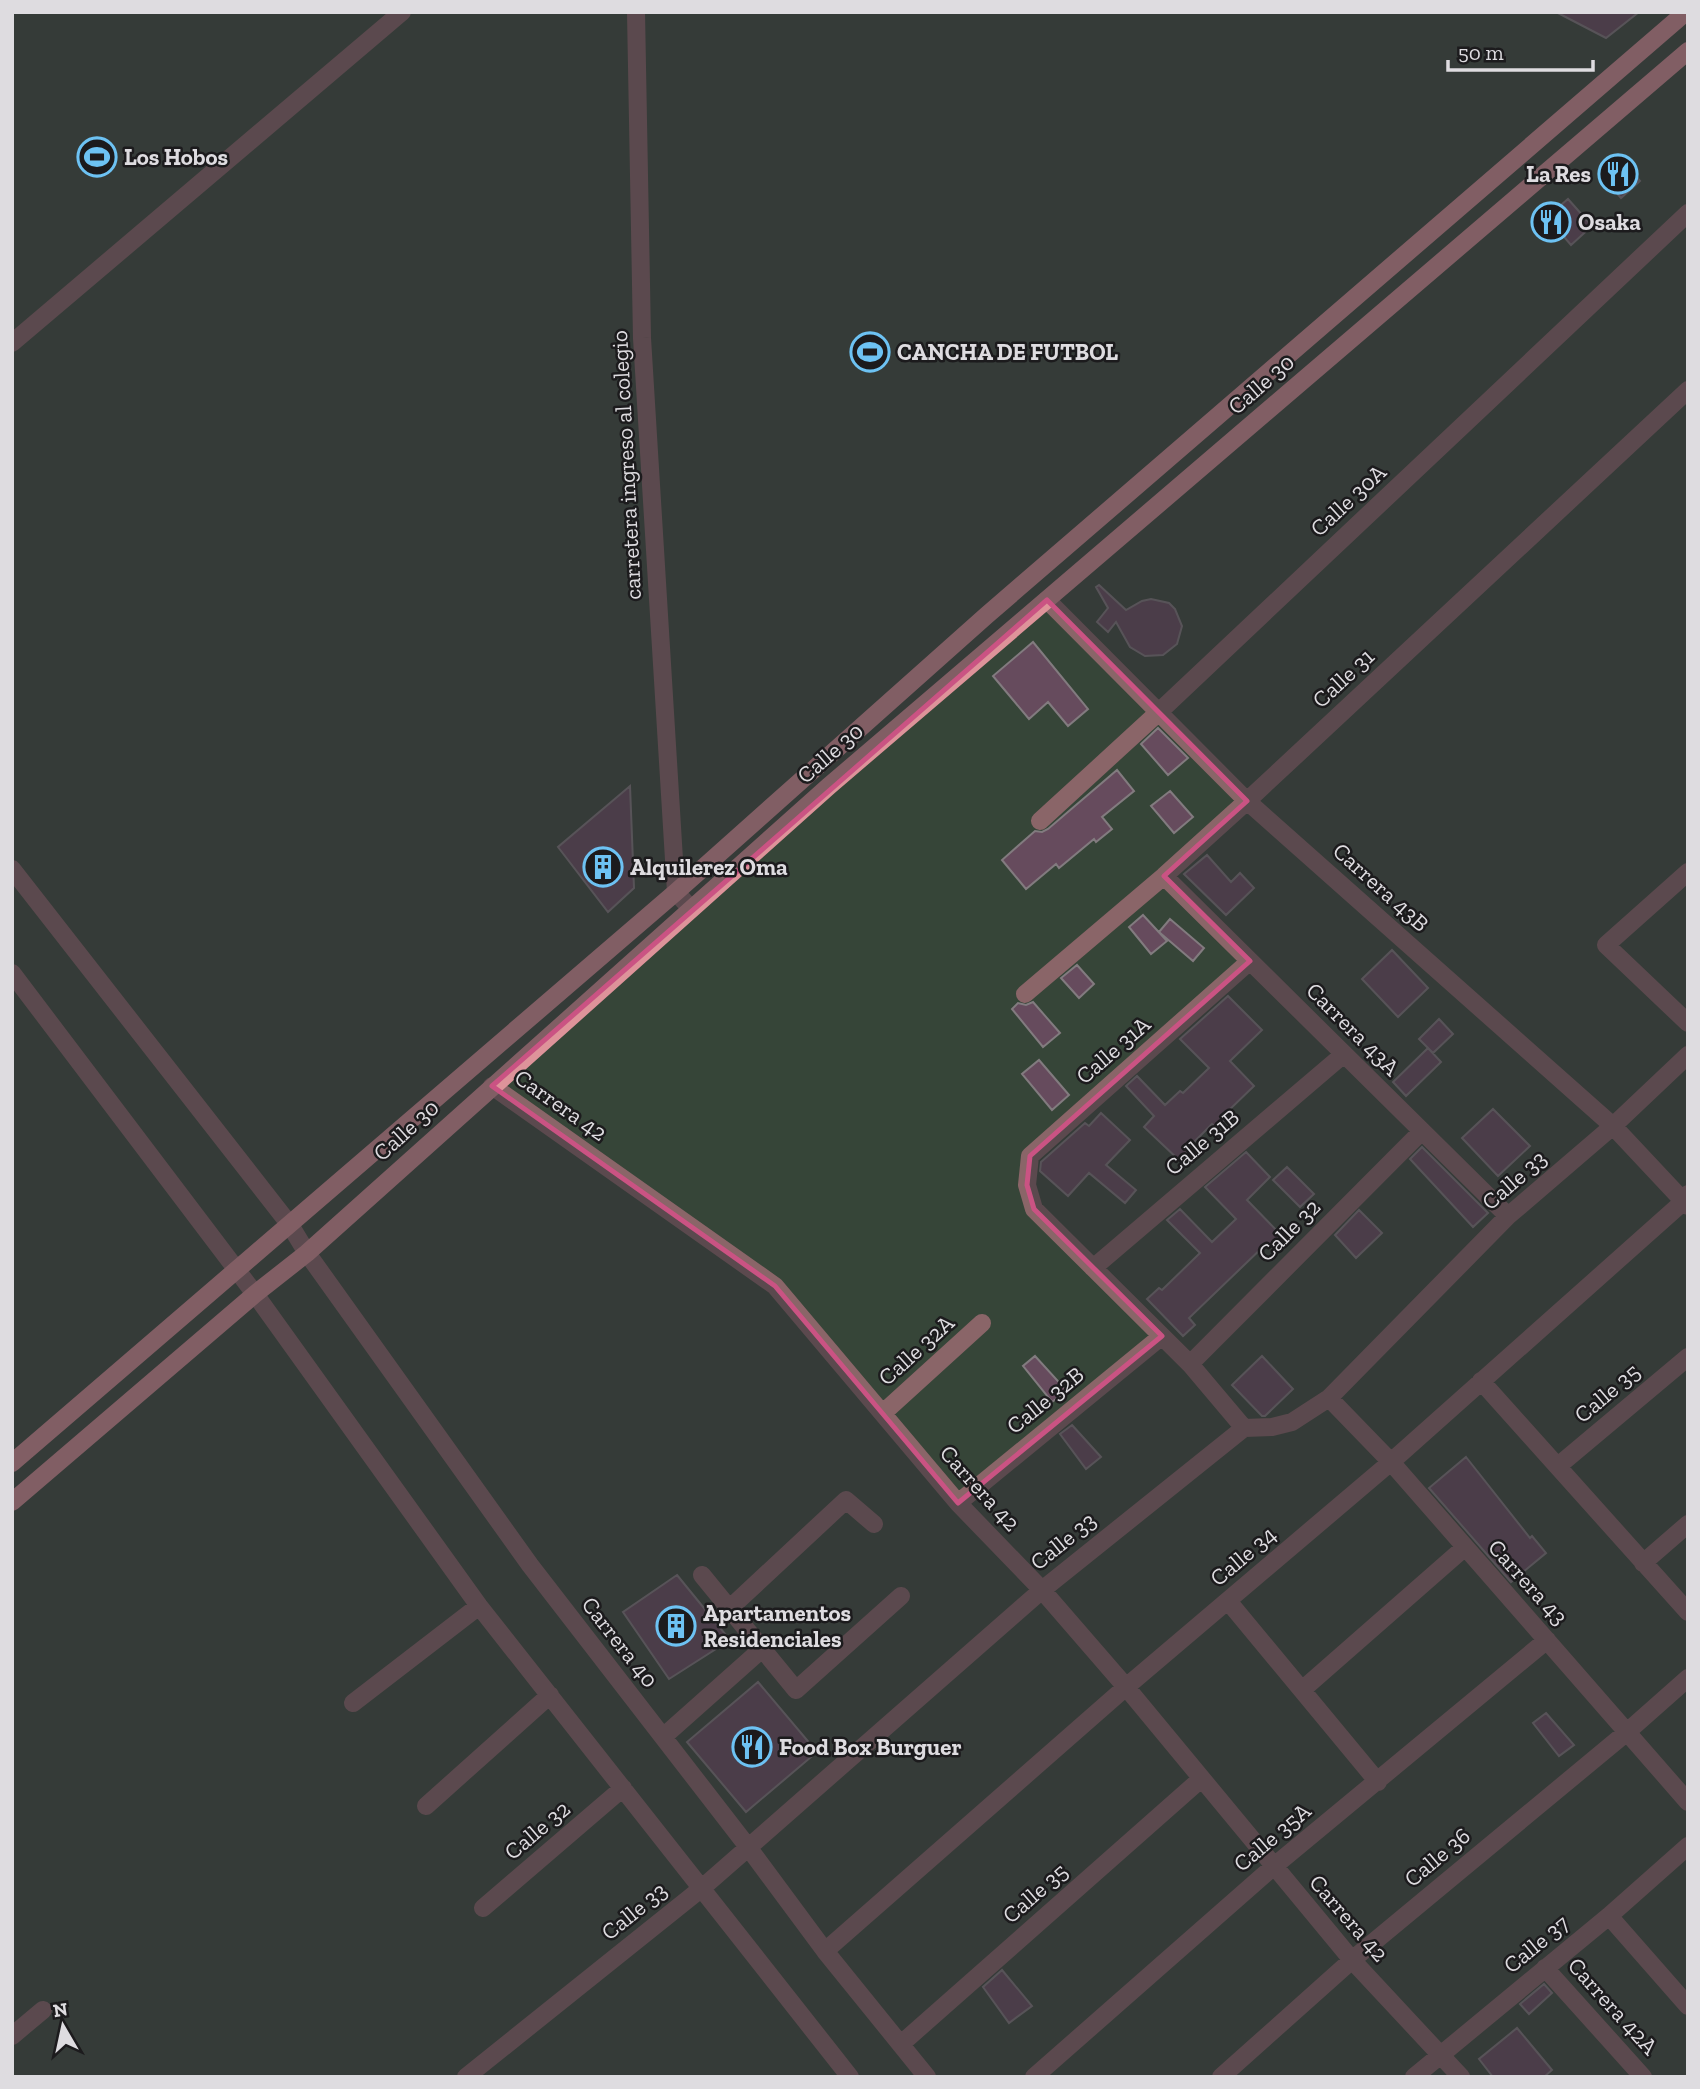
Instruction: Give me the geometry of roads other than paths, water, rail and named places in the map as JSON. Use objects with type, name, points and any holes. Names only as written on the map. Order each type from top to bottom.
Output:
[{"type":"main road","name":"Calle 30","points":[[12,1463],[676,892],[987,615],[1686,12]]},
{"type":"main road","name":"Calle 30","points":[[12,1502],[255,1294],[307,1253],[829,786],[1688,51]]},
{"type":"street","points":[[12,343],[402,12]]},
{"type":"street","name":"carretera ingreso al colegio","points":[[636,12],[642,338],[676,892]]},
{"type":"street","name":"Calle 30A","points":[[1040,821],[1688,213]]},
{"type":"street","name":"Calle 31","points":[[1025,994],[1164,876],[1247,801],[1688,390]]},
{"type":"street","name":"Carrera 43B","points":[[1047,600],[1247,801],[1613,1126],[1686,1201]]},
{"type":"street","name":"Carrera 40","points":[[12,869],[290,1225],[307,1253],[530,1565],[825,1951],[927,2077]]},
{"type":"street","points":[[1688,872],[1606,945],[1688,1023]]},
{"type":"street","name":"Carrera 43A","points":[[1164,876],[1508,1216]]},
{"type":"street","points":[[676,892],[691,909]]},
{"type":"street","name":"Calle 31A","points":[[1093,1268],[1034,1209],[1027,1185],[1030,1156],[1250,961]]},
{"type":"street","points":[[12,973],[255,1294],[479,1606],[850,2077]]},
{"type":"street","name":"Calle 31B","points":[[1093,1268],[1344,1054]]},
{"type":"street","name":"Calle 33","points":[[466,2077],[702,1888],[1042,1590],[1244,1428],[1272,1427],[1292,1422],[1329,1398],[1508,1216],[1613,1126],[1688,1055]]},
{"type":"street","name":"Carrera 42","points":[[492,1086],[775,1286],[958,1503],[1042,1590],[1126,1687],[1352,1960],[1461,2077]]},
{"type":"street","name":"Calle 32","points":[[1190,1364],[1422,1131]]},
{"type":"street","name":"Calle 34","points":[[825,1951],[1126,1687],[1391,1462],[1686,1201]]},
{"type":"street","points":[[1093,1268],[1190,1364],[1244,1428]]},
{"type":"street","name":"Calle 32A","points":[[883,1413],[982,1323]]},
{"type":"street","name":"Calle 32B","points":[[958,1503],[1162,1336]]},
{"type":"street","name":"Calle 35","points":[[1558,1466],[1688,1357]]},
{"type":"street","points":[[1481,1381],[1688,1612]]},
{"type":"street","name":"Carrera 43","points":[[1329,1398],[1391,1462],[1688,1802]]},
{"type":"street","points":[[730,1608],[846,1500],[874,1524]]},
{"type":"street","points":[[1643,1563],[1688,1524]]},
{"type":"street","points":[[1302,1690],[1464,1548]]},
{"type":"street","points":[[702,1575],[796,1690],[901,1596]]},
{"type":"street","points":[[1228,1601],[1378,1782]]},
{"type":"street","points":[[352,1703],[479,1606]]},
{"type":"street","name":"Calle 35A","points":[[1034,2077],[1273,1867],[1547,1640]]},
{"type":"street","points":[[663,1737],[763,1648]]},
{"type":"street","name":"Calle 36","points":[[1220,2077],[1352,1960],[1627,1732],[1688,1678]]},
{"type":"street","points":[[426,1806],[550,1695]]},
{"type":"street","name":"Calle 35","points":[[901,2044],[1202,1779]]},
{"type":"street","name":"Calle 32","points":[[483,1908],[623,1788]]},
{"type":"street","name":"Calle 37","points":[[1414,2077],[1609,1916],[1688,1846]]},
{"type":"street","points":[[1609,1916],[1688,2006]]},
{"type":"street","name":"Carrera 42A","points":[[1545,1968],[1643,2077]]},
{"type":"street","points":[[12,2036],[43,2010]]},
{"type":"place","name":"Los Hobos","points":[[97,157]]},
{"type":"place","name":"La Res","points":[[1618,174]]},
{"type":"place","name":"Osaka","points":[[1551,222]]},
{"type":"place","name":"CANCHA DE FUTBOL","points":[[870,352]]},
{"type":"place","name":"Alquilerez Oma","points":[[603,867]]},
{"type":"place","name":"Apartamentos Residenciales","points":[[676,1626]]},
{"type":"place","name":"Food Box Burguer","points":[[752,1747]]}]
